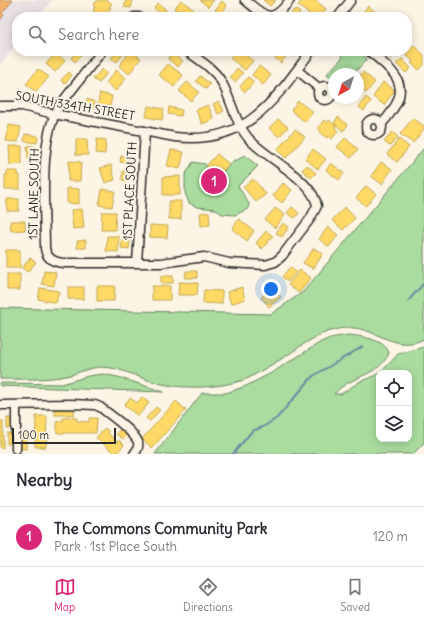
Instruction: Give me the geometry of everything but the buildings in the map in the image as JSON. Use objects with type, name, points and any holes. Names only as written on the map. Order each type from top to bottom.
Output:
[{"type":"street","points":[[245,0],[260,12]]},
{"type":"street","points":[[279,12],[290,0]]},
{"type":"street","points":[[342,12],[351,0]]},
{"type":"street","name":"1ST LANE SOUTH","points":[[98,56],[64,99],[54,114],[50,128],[45,159],[45,248],[49,258],[63,263],[137,263]]},
{"type":"street","points":[[137,263],[168,262],[204,257],[229,263],[246,265],[271,264],[282,256],[317,206],[315,197],[310,189],[254,144],[246,135],[240,126],[226,90],[217,76],[193,56]]},
{"type":"street","name":"1ST PLACE SOUTH","points":[[137,263],[145,131],[175,137],[201,138],[222,134],[240,126],[263,111],[308,56]]},
{"type":"street","points":[[374,56],[388,68],[396,77],[401,86],[401,95],[397,104],[385,121],[381,124]]},
{"type":"street","points":[[297,70],[320,89]]},
{"type":"street","name":"SOUTH 334TH STREET","points":[[0,106],[22,106],[54,114],[145,131]]},
{"type":"street","points":[[0,405],[95,405],[100,407],[129,431],[138,442],[136,452]]},
{"type":"street","points":[[16,405],[16,449]]},
{"type":"shaded area","points":[[0,0],[52,0],[42,12],[12,12],[12,50],[0,65]]},
{"type":"green space","points":[[342,56],[364,56],[367,59],[359,68],[333,68],[343,57]]},
{"type":"green space","points":[[424,148],[424,339],[413,343],[403,343],[356,328],[336,329],[312,339],[279,361],[249,378],[216,386],[180,387],[168,385],[108,367],[90,369],[53,378],[0,379],[0,308],[271,314],[303,292]]},
{"type":"green space","points":[[244,155],[258,166],[238,186],[249,204],[248,209],[235,215],[222,214],[215,209],[197,207],[189,203],[185,193],[185,175],[193,162],[205,164],[218,177],[234,160],[238,160]]},
{"type":"green space","points":[[348,335],[372,339],[383,344],[387,348],[389,353],[378,367],[348,383],[334,394],[341,394],[359,382],[376,375],[376,442],[412,442],[412,370],[382,370],[398,354],[424,347],[424,443],[413,454],[155,454],[202,393],[226,393],[246,386],[273,372],[330,338]]},
{"type":"green space","points":[[102,374],[118,377],[164,392],[0,386],[0,383],[62,384],[88,376]]},
{"type":"waterway","points":[[409,300],[424,283]]},
{"type":"waterway","points":[[233,454],[252,431],[263,427],[277,418],[313,376],[362,347]]},
{"type":"place","name":"The Commons Community Park","points":[[214,181]]}]
